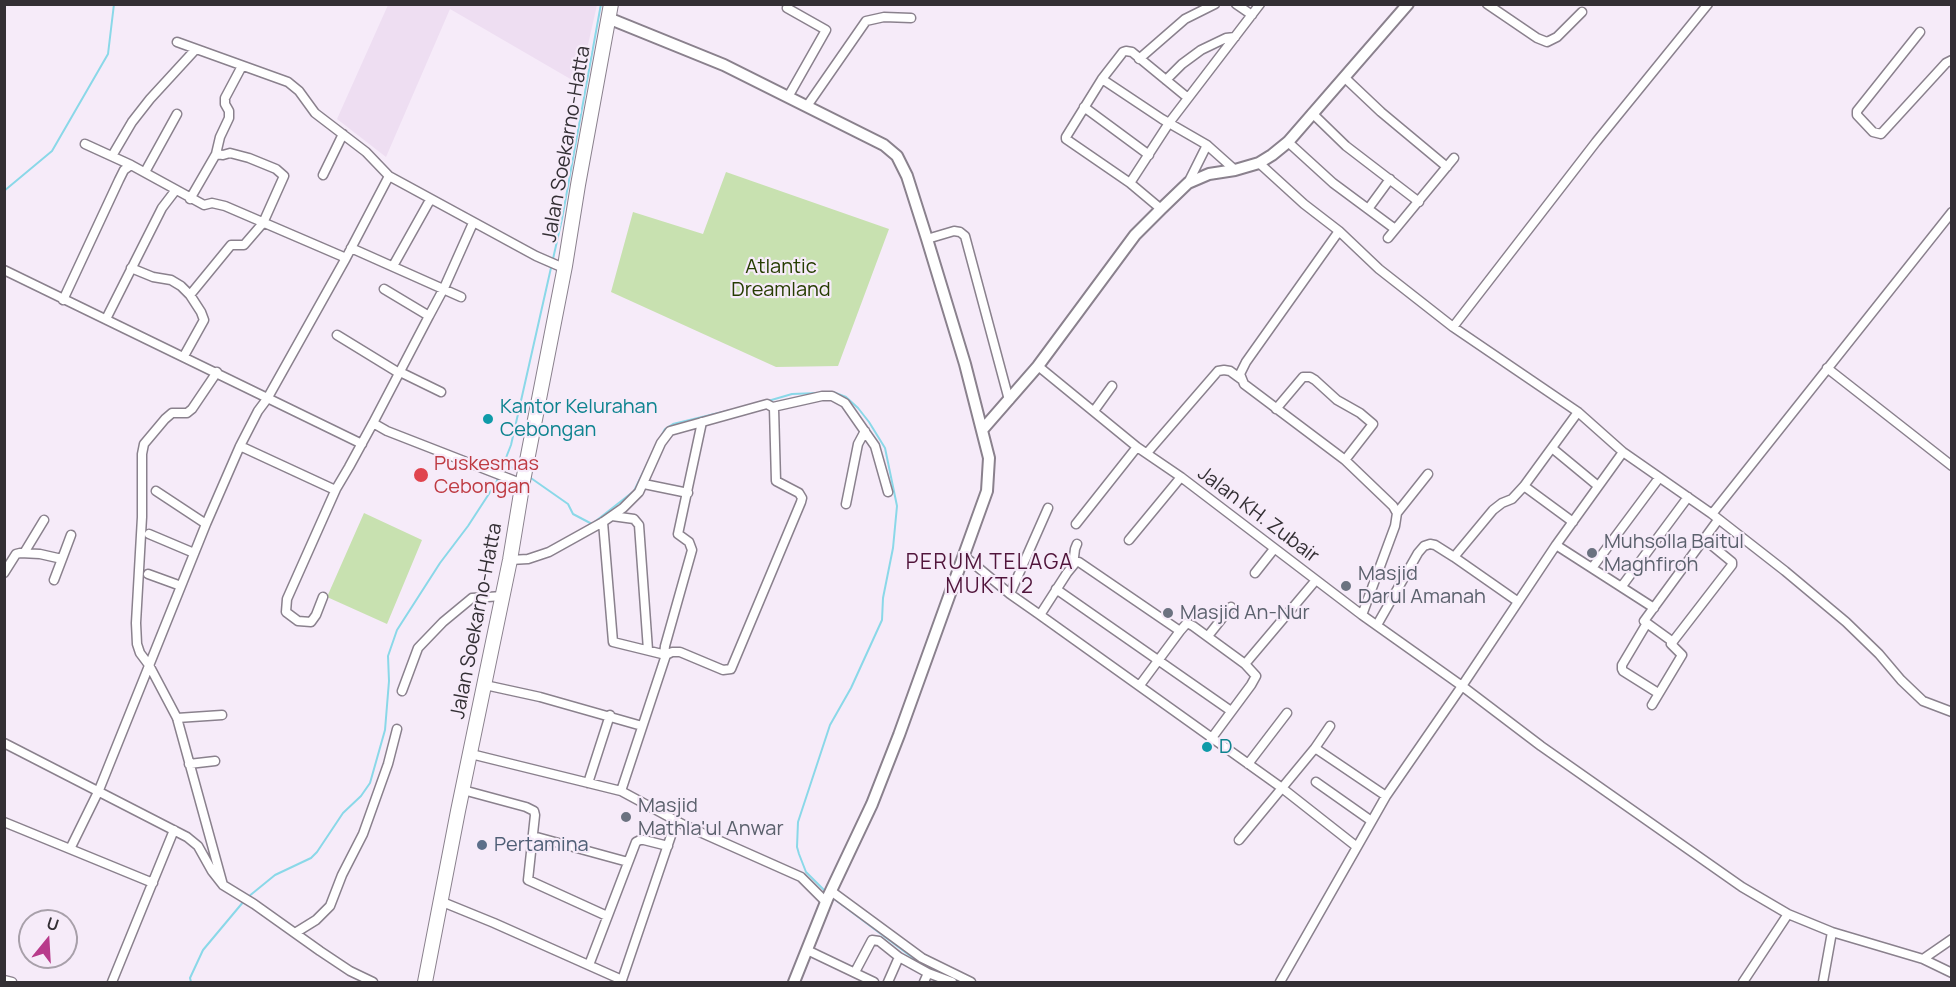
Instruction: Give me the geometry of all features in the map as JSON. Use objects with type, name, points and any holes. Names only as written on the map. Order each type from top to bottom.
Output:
[{"type":"main road","name":"Jalan Soekarno-Hatta","points":[[425,982],[510,560],[610,11]]},
{"type":"street","points":[[1139,58],[1185,19],[1215,4]]},
{"type":"street","points":[[1236,4],[1252,15]]},
{"type":"street","points":[[1130,183],[1188,98],[1260,4]]},
{"type":"street","points":[[1188,183],[1209,174],[1259,163],[1288,142],[1408,4]]},
{"type":"street","points":[[1487,4],[1543,42],[1552,41],[1582,12]]},
{"type":"street","points":[[1453,327],[1596,142],[1708,4]]},
{"type":"street","points":[[787,8],[826,30],[788,97]]},
{"type":"street","points":[[610,11],[807,106],[884,145],[897,156],[907,176],[927,239],[983,429],[989,458],[988,482],[877,793],[829,896],[794,982]]},
{"type":"street","points":[[807,106],[866,21],[884,17],[911,18]]},
{"type":"street","points":[[1920,32],[1857,111],[1857,115],[1874,132],[1881,134],[1946,63],[1952,60]]},
{"type":"street","points":[[1166,80],[1201,50],[1226,38],[1235,37]]},
{"type":"street","points":[[177,42],[288,82],[315,113],[374,159],[388,176],[536,256],[562,266]]},
{"type":"street","points":[[112,156],[132,122],[150,99],[195,50]]},
{"type":"street","points":[[1161,209],[1130,183],[1066,140],[1068,131],[1102,79],[1126,51],[1132,52],[1188,98]]},
{"type":"street","points":[[190,199],[216,154],[220,137],[229,118],[225,98],[242,66]]},
{"type":"street","points":[[1344,77],[1381,112],[1447,167]]},
{"type":"street","points":[[1102,79],[1207,145],[1235,170]]},
{"type":"street","points":[[1084,107],[1149,155]]},
{"type":"street","points":[[1312,113],[1346,146],[1419,202]]},
{"type":"street","points":[[145,172],[177,114]]},
{"type":"street","points":[[323,175],[342,134]]},
{"type":"street","points":[[1288,142],[1333,183],[1395,229]]},
{"type":"street","points":[[85,144],[145,172],[190,199],[204,205],[212,203],[225,206],[346,258]]},
{"type":"street","points":[[983,429],[1038,366],[1135,235],[1188,183],[1207,145]]},
{"type":"street","points":[[190,295],[231,245],[244,245],[263,224],[284,176],[276,169],[249,158],[230,153],[216,154]]},
{"type":"street","points":[[1388,238],[1454,158]]},
{"type":"street","points":[[1259,163],[1304,204],[1339,231],[1379,269],[1453,327],[1578,412],[1623,452],[1688,497],[1785,571],[1846,622],[1923,701],[1952,712]]},
{"type":"street","points":[[63,300],[124,170],[131,165]]},
{"type":"street","points":[[70,849],[99,790],[194,553],[240,446],[346,258],[388,176]]},
{"type":"street","points":[[1368,209],[1390,179]]},
{"type":"street","points":[[106,319],[162,208],[175,190]]},
{"type":"street","points":[[393,266],[430,200]]},
{"type":"street","points":[[1673,642],[1644,621],[1704,539],[1715,517],[1827,368],[1952,212]]},
{"type":"street","points":[[323,597],[316,615],[310,622],[298,621],[286,612],[287,600],[336,489],[444,288],[473,223]]},
{"type":"street","points":[[927,239],[954,231],[965,236],[1009,400]]},
{"type":"street","points":[[1241,379],[1240,374],[1246,362],[1339,231]]},
{"type":"street","points":[[351,248],[461,297]]},
{"type":"street","points":[[131,268],[153,277],[171,280],[181,286],[201,312],[204,320],[184,356]]},
{"type":"street","points":[[4,270],[362,444]]},
{"type":"street","points":[[384,289],[429,316]]},
{"type":"street","points":[[337,335],[399,373],[441,392]]},
{"type":"street","name":"Jalan KH. Zubair","points":[[1038,366],[1137,447],[1181,477],[1362,615],[1541,746],[1725,876],[1788,914],[1832,932],[1923,959],[1952,973]]},
{"type":"street","points":[[1827,368],[1952,466]]},
{"type":"street","points":[[1147,453],[1218,371],[1230,371],[1276,409],[1345,460],[1393,506],[1397,513]]},
{"type":"street","points":[[217,372],[192,410],[187,413],[172,413],[144,444],[136,623],[140,653],[149,665],[177,718],[223,885]]},
{"type":"street","points":[[1276,409],[1303,377],[1310,377],[1337,400],[1360,413],[1373,424],[1345,460]]},
{"type":"street","points":[[1094,411],[1112,386]]},
{"type":"street","points":[[772,407],[822,396],[832,396],[845,403],[875,446],[888,492]]},
{"type":"street","points":[[510,560],[528,559],[549,552],[612,516],[634,498],[644,484],[661,443],[667,434],[675,429],[767,404],[772,407],[775,413],[776,481],[799,493],[801,502],[733,667],[729,670],[723,670],[678,652],[665,655],[613,642],[603,522]]},
{"type":"street","points":[[1454,557],[1493,510],[1512,499],[1524,486],[1578,412]]},
{"type":"street","points":[[621,791],[665,655],[665,646],[692,550],[689,542],[678,534],[702,422]]},
{"type":"street","points":[[373,423],[387,431],[491,473],[524,478]]},
{"type":"street","points":[[846,504],[858,444],[865,431]]},
{"type":"street","points":[[240,446],[331,489],[336,489]]},
{"type":"street","points":[[1076,524],[1137,447]]},
{"type":"street","points":[[1552,448],[1598,486]]},
{"type":"street","points":[[1280,982],[1370,820],[1517,601],[1623,452]]},
{"type":"street","points":[[1362,615],[1389,545],[1397,513],[1428,474]]},
{"type":"street","points":[[1129,540],[1181,477]]},
{"type":"street","points":[[1592,568],[1659,478]]},
{"type":"street","points":[[644,484],[688,493]]},
{"type":"street","points":[[1524,486],[1573,522]]},
{"type":"street","points":[[156,491],[206,524]]},
{"type":"street","points":[[1622,586],[1688,497]]},
{"type":"street","points":[[1010,594],[1048,508]]},
{"type":"street","points":[[612,516],[634,519],[639,525],[648,650]]},
{"type":"street","points":[[24,553],[44,520]]},
{"type":"street","points":[[148,534],[194,553]]},
{"type":"street","points":[[54,580],[71,535]]},
{"type":"street","points":[[1652,705],[1682,655],[1671,646],[1673,642],[1732,565],[1732,562],[1704,539]]},
{"type":"street","points":[[1073,565],[1077,544]]},
{"type":"street","points":[[1377,625],[1424,546],[1435,545],[1517,601]]},
{"type":"street","points":[[1556,545],[1654,608]]},
{"type":"street","points":[[1255,573],[1274,549]]},
{"type":"street","points":[[4,573],[16,554],[40,554],[62,559]]},
{"type":"street","points":[[963,555],[1010,594],[1282,788],[1357,847]]},
{"type":"street","points":[[1040,615],[1077,561],[1180,631]]},
{"type":"street","points":[[148,574],[181,586]]},
{"type":"street","points":[[1245,664],[1316,580]]},
{"type":"street","points":[[1056,589],[1232,711]]},
{"type":"street","points":[[402,691],[418,648],[443,622],[472,598],[503,596]]},
{"type":"street","points":[[1208,636],[1231,607]]},
{"type":"street","points":[[1140,686],[1185,624],[1189,623],[1208,636],[1245,664],[1256,677],[1211,739]]},
{"type":"street","points":[[1647,623],[1622,665],[1622,669],[1658,693]]},
{"type":"street","points":[[485,685],[610,715],[642,726]]},
{"type":"street","points":[[1248,764],[1287,713]]},
{"type":"street","points":[[177,718],[222,715]]},
{"type":"street","points":[[588,783],[610,715]]},
{"type":"street","points":[[1239,840],[1315,748],[1330,726]]},
{"type":"street","points":[[296,933],[316,921],[330,906],[342,875],[363,834],[398,729]]},
{"type":"street","points":[[4,743],[174,830],[198,846],[223,885],[350,970],[373,982]]},
{"type":"street","points":[[1315,748],[1386,796]]},
{"type":"street","points":[[471,754],[621,791],[676,821],[801,877],[919,962],[928,973],[952,982]]},
{"type":"street","points":[[189,764],[215,760]]},
{"type":"street","points":[[1316,782],[1370,820]]},
{"type":"street","points":[[463,790],[530,808],[535,814],[528,880],[607,916]]},
{"type":"street","points":[[440,901],[620,980],[623,979],[676,821]]},
{"type":"street","points":[[4,822],[153,883]]},
{"type":"street","points":[[112,982],[174,830]]},
{"type":"street","points":[[533,836],[628,862]]},
{"type":"street","points":[[589,965],[636,842],[640,840],[668,846]]},
{"type":"street","points":[[1743,982],[1788,914]]},
{"type":"street","points":[[1823,982],[1832,932]]},
{"type":"street","points":[[1923,959],[1952,939]]},
{"type":"street","points":[[855,972],[872,940],[879,941],[899,957],[919,962],[971,982]]},
{"type":"street","points":[[807,950],[874,982]]},
{"type":"street","points":[[888,982],[899,957]]},
{"type":"street","points":[[924,982],[928,973]]},
{"type":"street","points":[[4,980],[12,982]]},
{"type":"shaded area","points":[[388,4],[597,5],[579,84],[450,9],[386,157],[337,119]]},
{"type":"green space","name":"Atlantic Dreamland","points":[[726,172],[889,229],[838,366],[776,367],[611,292],[633,212],[703,234]]},
{"type":"green space","points":[[364,513],[422,540],[387,624],[327,597]]},
{"type":"waterway","points":[[4,191],[52,151],[108,54],[114,4]]},
{"type":"waterway","points":[[248,897],[275,875],[311,858],[343,813],[361,796],[370,783],[385,730],[389,681],[388,656],[397,630],[496,483],[511,445],[562,219],[601,4]]},
{"type":"waterway","points":[[826,892],[806,872],[797,847],[798,822],[830,725],[851,688],[882,620],[883,598],[893,548],[897,506],[885,448],[858,408],[846,397],[833,392]]},
{"type":"waterway","points":[[768,401],[792,394],[818,393]]},
{"type":"waterway","points":[[659,440],[665,429],[673,424],[731,410]]},
{"type":"waterway","points":[[528,476],[568,504],[573,514],[592,524],[634,491],[655,448]]},
{"type":"waterway","points":[[504,463],[520,472]]},
{"type":"waterway","points":[[833,898],[932,970]]},
{"type":"waterway","points":[[191,982],[190,978],[203,950],[244,901]]},
{"type":"place","name":"Kantor Kelurahan Cebongan","points":[[488,419]]},
{"type":"place","name":"Puskesmas Cebongan","points":[[421,475]]},
{"type":"place","name":"Muhsolla Baitul Maghfiroh","points":[[1592,553]]},
{"type":"place","name":"Masjid Darul Amanah","points":[[1346,586]]},
{"type":"place","name":"Masjid An-Nur","points":[[1168,613]]},
{"type":"place","name":"D","points":[[1207,747]]},
{"type":"place","name":"Masjid Mathla'ul Anwar","points":[[626,817]]},
{"type":"place","name":"Pertamina","points":[[482,845]]},
{"type":"district","name":"PERUM TELAGA MUKTI 2","points":[[990,575]]}]
